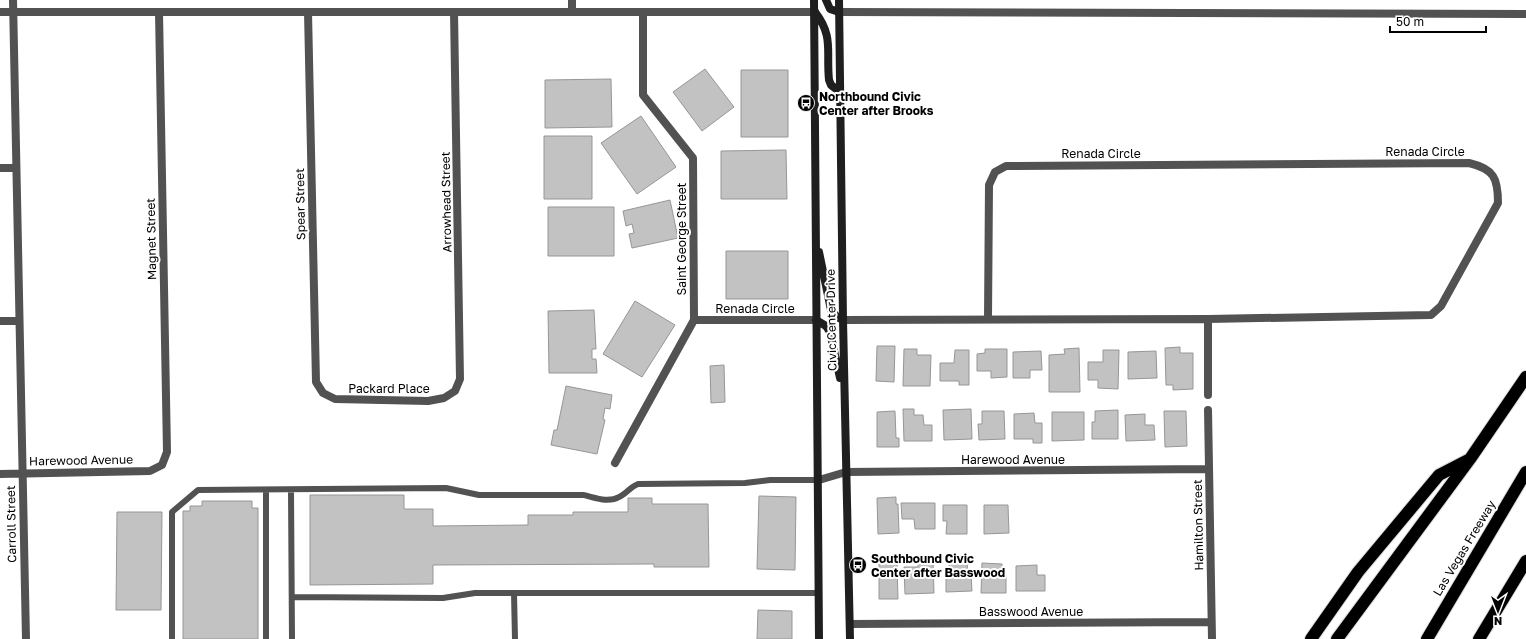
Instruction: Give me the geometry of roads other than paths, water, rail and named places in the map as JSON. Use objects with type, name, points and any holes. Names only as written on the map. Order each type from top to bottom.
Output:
[{"type":"highway","points":[[1337,639],[1470,459],[1526,377]]},
{"type":"highway","points":[[1311,639],[1358,572],[1439,475],[1470,459]]},
{"type":"highway","name":"Las Vegas Freeway","points":[[1427,639],[1526,472]]},
{"type":"highway","points":[[1479,639],[1526,561]]},
{"type":"main road","name":"Civic Center Drive","points":[[814,0],[819,639]]},
{"type":"main road","points":[[826,0],[830,9],[839,12]]},
{"type":"main road","name":"Civic Center Drive","points":[[839,0],[844,394],[850,639]]},
{"type":"main road","points":[[815,12],[828,34],[829,80],[831,85],[840,92]]},
{"type":"main road","points":[[816,233],[831,310],[837,317],[843,320]]},
{"type":"main road","points":[[816,320],[826,326],[830,332],[844,394]]},
{"type":"street","name":"Carroll Street","points":[[13,0],[26,639]]},
{"type":"street","points":[[572,0],[572,12]]},
{"type":"street","points":[[0,12],[815,12]]},
{"type":"street","name":"Magnet Street","points":[[159,12],[167,452],[162,465]]},
{"type":"street","name":"Spear Street","points":[[308,12],[316,382],[323,393]]},
{"type":"street","name":"Arrowhead Street","points":[[454,12],[460,379],[455,391]]},
{"type":"street","name":"Saint George Street","points":[[615,463],[694,320],[693,158],[643,95],[643,12]]},
{"type":"street","points":[[839,12],[1526,14]]},
{"type":"street","name":"Renada Circle","points":[[843,320],[1208,319],[1431,315],[1441,306],[1498,203],[1498,187],[1493,174],[1482,166],[1469,163],[1006,166],[995,172],[989,185],[988,319]]},
{"type":"street","points":[[0,168],[16,168]]},
{"type":"street","points":[[1208,319],[1208,395]]},
{"type":"street","name":"Renada Circle","points":[[694,320],[816,320]]},
{"type":"street","points":[[0,321],[19,321]]},
{"type":"street","name":"Packard Place","points":[[323,393],[335,400],[428,401],[444,398],[455,391]]},
{"type":"street","name":"Hamilton Street","points":[[1208,410],[1212,639]]},
{"type":"street","name":"Harewood Avenue","points":[[0,474],[150,471],[162,465]]},
{"type":"street","name":"Harewood Avenue","points":[[818,480],[846,472],[1209,470]]},
{"type":"street","name":"Basswood Avenue","points":[[850,624],[1211,622]]},
{"type":"lane","points":[[172,639],[172,512],[198,490],[446,488],[479,495],[584,495],[598,500],[606,500],[619,498],[630,488],[638,484],[745,483],[770,480],[818,480]]},
{"type":"lane","points":[[266,490],[266,639]]},
{"type":"lane","points":[[291,490],[292,639]]},
{"type":"lane","points":[[292,597],[443,598],[476,593],[819,593]]},
{"type":"lane","points":[[514,593],[514,639]]},
{"type":"place","name":"Northbound Civic Center after Brooks","points":[[806,103]]},
{"type":"place","name":"Southbound Civic Center after Basswood","points":[[858,565]]}]
